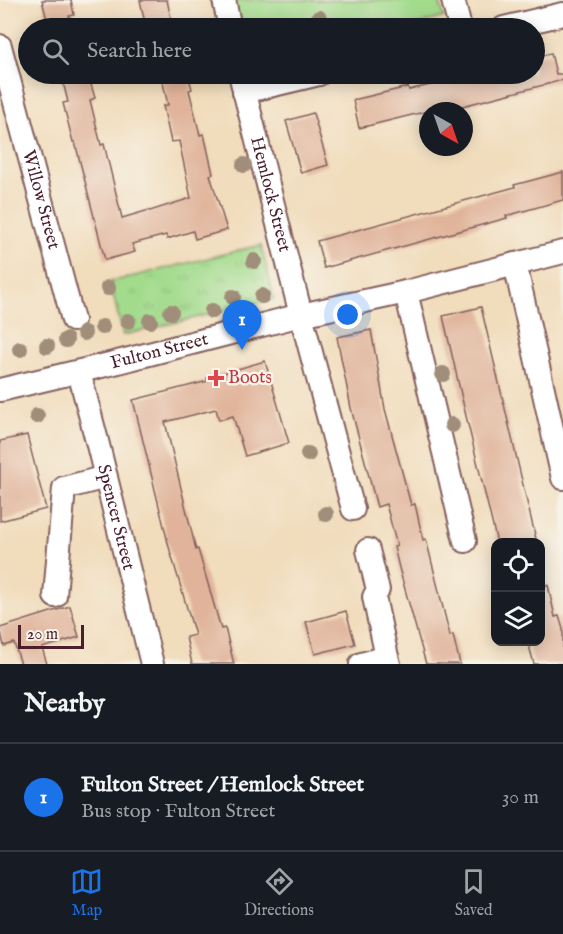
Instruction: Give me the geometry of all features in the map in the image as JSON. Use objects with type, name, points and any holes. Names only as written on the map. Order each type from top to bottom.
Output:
[{"type":"street","points":[[224,0],[228,18]]},
{"type":"street","points":[[453,0],[458,18]]},
{"type":"street","points":[[545,18],[563,14]]},
{"type":"street","name":"Willow Street","points":[[0,46],[73,320]]},
{"type":"street","name":"Hemlock Street","points":[[242,84],[353,509]]},
{"type":"street","name":"Fulton Street","points":[[0,390],[563,252]]},
{"type":"street","points":[[515,264],[563,477]]},
{"type":"street","points":[[406,292],[465,541]]},
{"type":"street","name":"Spencer Street","points":[[79,372],[152,664]]},
{"type":"street","points":[[55,596],[64,488],[106,477]]},
{"type":"street","points":[[362,664],[388,660],[374,597],[378,590],[368,550]]},
{"type":"green space","points":[[234,0],[439,0],[444,17],[441,18],[238,18]]},
{"type":"green space","points":[[261,245],[274,299],[123,335],[110,282]]},
{"type":"building","points":[[42,0],[71,0],[74,15],[69,16],[70,18],[46,18]]},
{"type":"building","points":[[140,0],[167,0],[171,18],[144,18]]},
{"type":"building","points":[[551,53],[556,74],[562,74],[563,80],[473,103],[419,102],[419,113],[359,128],[353,100],[408,87],[409,90],[434,84],[545,84],[545,55]]},
{"type":"building","points":[[64,84],[91,84],[95,98],[90,100],[101,145],[104,144],[122,218],[191,198],[179,141],[171,142],[163,106],[168,105],[163,84],[191,84],[192,89],[189,90],[200,135],[204,134],[213,174],[210,175],[227,230],[195,239],[193,231],[167,239],[166,235],[132,244],[135,252],[105,260],[63,103],[68,102]]},
{"type":"building","points":[[313,113],[328,165],[301,173],[286,121]]},
{"type":"building","points":[[563,172],[563,200],[506,216],[507,218],[324,268],[317,241]]},
{"type":"building","points":[[481,307],[536,538],[496,538],[443,316]]},
{"type":"building","points":[[371,330],[385,409],[411,505],[415,504],[423,540],[426,539],[450,636],[453,635],[460,664],[426,664],[399,568],[394,547],[397,546],[386,504],[377,507],[351,408],[337,337]]},
{"type":"building","points":[[265,361],[289,443],[245,456],[233,416],[219,420],[216,409],[165,422],[196,550],[198,549],[221,629],[225,628],[234,664],[192,664],[186,637],[195,635],[169,547],[133,400],[208,381],[207,378]]},
{"type":"building","points":[[27,435],[46,509],[0,521],[0,441]]},
{"type":"building","points":[[545,585],[548,585],[555,617],[559,616],[563,629],[563,664],[534,664],[529,646],[545,646]]},
{"type":"building","points":[[70,606],[79,637],[42,648],[47,664],[21,664],[14,643],[4,646],[0,628]]},
{"type":"building","points":[[346,611],[355,644],[315,654],[306,622]]},
{"type":"place","name":"Fulton Street / Hemlock Street","points":[[242,350]]},
{"type":"place","name":"Boots","points":[[216,378]]}]
